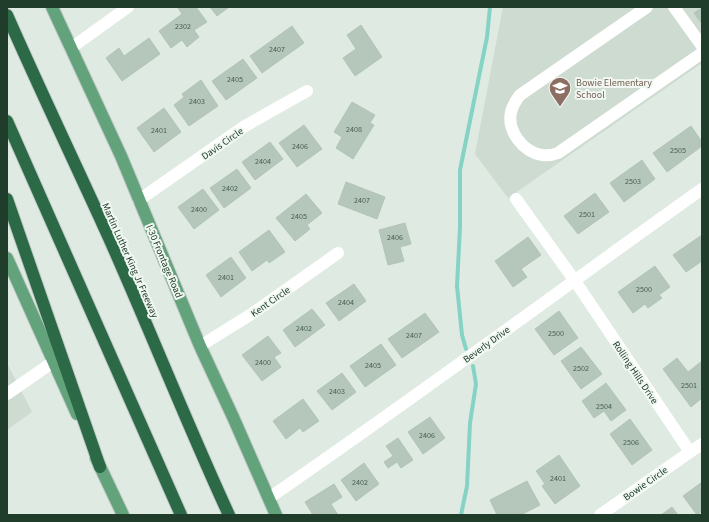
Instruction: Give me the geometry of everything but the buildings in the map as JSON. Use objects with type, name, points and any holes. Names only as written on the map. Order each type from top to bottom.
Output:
[{"type":"highway","name":"Martin Luther King Jr Freeway","points":[[7,15],[109,238],[229,515]]},
{"type":"highway","points":[[7,121],[181,515]]},
{"type":"highway","points":[[7,199],[100,467]]},
{"type":"main road","name":"I-30 Frontage Road","points":[[52,7],[121,156],[200,346],[276,515]]},
{"type":"main road","points":[[7,258],[100,467],[123,515]]},
{"type":"street","points":[[71,48],[128,7]]},
{"type":"street","points":[[647,7],[520,95],[511,112],[511,125],[519,142],[526,148],[542,155],[558,153],[702,53]]},
{"type":"street","points":[[674,7],[702,46]]},
{"type":"street","name":"Davis Circle","points":[[139,200],[245,126],[307,90]]},
{"type":"street","name":"Beverly Drive","points":[[269,498],[334,454],[611,253],[702,189]]},
{"type":"street","name":"Rolling Hills Drive","points":[[516,199],[575,280],[690,452]]},
{"type":"street","name":"Kent Circle","points":[[200,346],[253,313],[338,252]]},
{"type":"street","points":[[7,394],[53,362]]},
{"type":"street","points":[[690,452],[702,444]]},
{"type":"street","name":"Bowie Circle","points":[[600,515],[690,452]]},
{"type":"shaded area","name":"Bowie Elementary School","points":[[503,7],[702,7],[702,63],[508,198],[475,154]]},
{"type":"shaded area","points":[[7,363],[32,412],[7,430]]},
{"type":"waterway","points":[[466,349],[462,335],[457,286],[460,227],[460,170],[487,37],[490,7]]},
{"type":"waterway","points":[[461,515],[467,486],[470,423],[476,384],[473,366]]},
{"type":"place","name":"Bowie Elementary School","points":[[560,108]]}]
